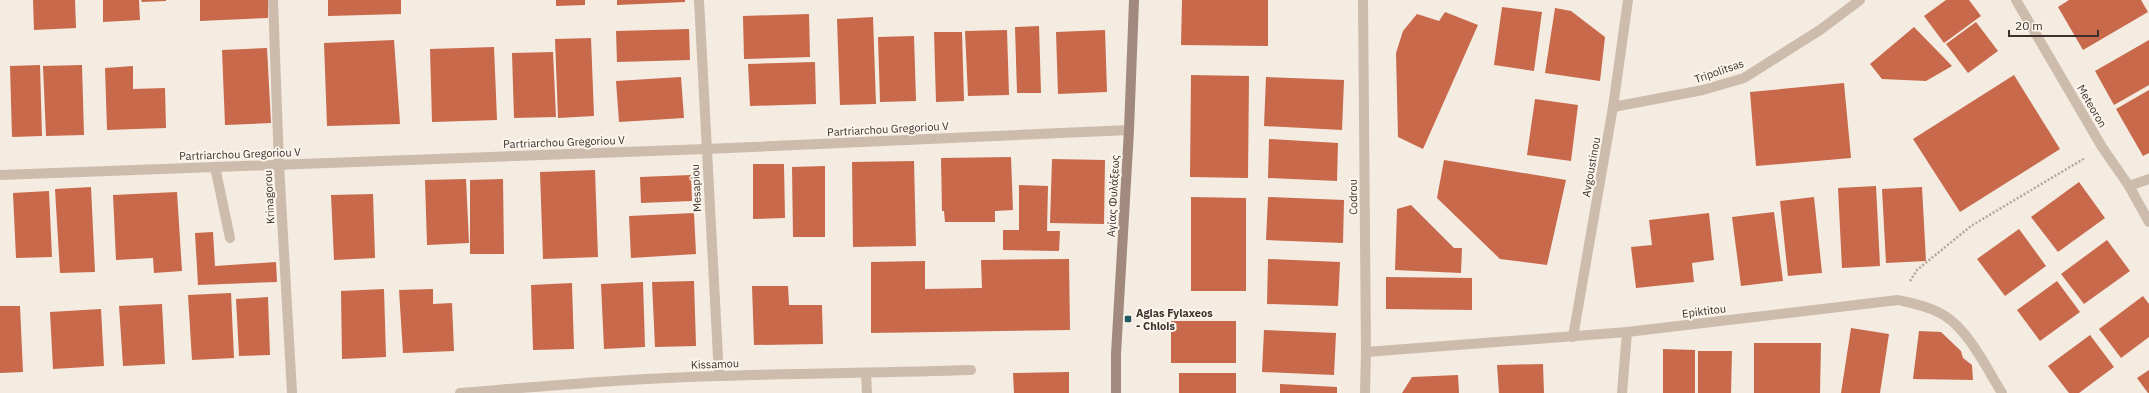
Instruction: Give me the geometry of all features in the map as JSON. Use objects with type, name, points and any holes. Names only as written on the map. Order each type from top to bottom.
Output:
[{"type":"main road","name":"Αγίας Φυλάξεως","points":[[1116,393],[1116,354],[1129,130],[1134,0]]},
{"type":"street","name":"Krinagorou","points":[[273,0],[279,165],[292,393]]},
{"type":"street","name":"Mesapiou","points":[[699,0],[719,376]]},
{"type":"street","name":"Codrou","points":[[1363,0],[1366,352],[1364,393]]},
{"type":"street","name":"Avgoustinou","points":[[1573,337],[1613,107],[1628,0]]},
{"type":"street","name":"Tripolitsas","points":[[1613,107],[1703,90],[1744,78],[1820,30],[1860,0]]},
{"type":"street","name":"Meteoron","points":[[2016,0],[2102,147],[2129,186],[2149,222]]},
{"type":"street","name":"Partriarchou Gregoriou V","points":[[0,175],[706,149],[1129,130]]},
{"type":"street","points":[[215,167],[230,238]]},
{"type":"street","points":[[2129,186],[2149,179]]},
{"type":"street","name":"Epiktitou","points":[[1366,352],[1627,332],[1898,300],[1926,307],[1945,315],[1962,330],[2002,393]]},
{"type":"street","points":[[1622,393],[1627,332]]},
{"type":"street","name":"Kissamou","points":[[460,393],[573,388],[719,376],[866,374],[970,370]]},
{"type":"street","points":[[866,374],[867,393]]},
{"type":"path","points":[[1898,300],[1918,270],[1971,226],[2102,147]]},
{"type":"building","points":[[33,0],[75,0],[76,28],[34,30]]},
{"type":"building","points":[[103,0],[139,0],[140,20],[103,22]]},
{"type":"building","points":[[141,0],[166,0],[166,1],[142,2]]},
{"type":"building","points":[[200,0],[268,0],[268,18],[200,21]]},
{"type":"building","points":[[328,0],[401,0],[401,14],[328,16]]},
{"type":"building","points":[[556,0],[585,0],[585,5],[556,6]]},
{"type":"building","points":[[617,0],[685,0],[685,2],[617,5]]},
{"type":"building","points":[[1182,0],[1268,0],[1268,46],[1181,45]]},
{"type":"building","points":[[1946,0],[1969,0],[1981,16],[1944,43],[1924,16]]},
{"type":"building","points":[[2069,0],[2141,0],[2148,12],[2083,50],[2058,7]]},
{"type":"building","points":[[1502,7],[1542,12],[1534,71],[1494,65]]},
{"type":"building","points":[[1555,8],[1571,11],[1605,37],[1600,81],[1545,73]]},
{"type":"building","points":[[1445,12],[1478,25],[1423,149],[1398,137],[1396,53],[1403,31],[1417,14],[1439,21]]},
{"type":"building","points":[[809,14],[810,57],[744,59],[743,16]]},
{"type":"building","points":[[873,17],[876,104],[840,105],[837,19]]},
{"type":"building","points":[[1976,22],[1998,51],[1968,73],[1946,44]]},
{"type":"building","points":[[1039,26],[1041,93],[1017,93],[1015,27]]},
{"type":"building","points":[[1914,27],[1952,66],[1926,81],[1882,79],[1870,64]]},
{"type":"building","points":[[689,29],[690,60],[617,62],[616,31]]},
{"type":"building","points":[[1007,30],[1009,95],[968,96],[965,31]]},
{"type":"building","points":[[1105,30],[1107,92],[1058,94],[1056,32]]},
{"type":"building","points":[[934,32],[962,32],[964,101],[936,102]]},
{"type":"building","points":[[914,36],[916,101],[880,102],[878,37]]},
{"type":"building","points":[[591,38],[594,116],[558,118],[555,39]]},
{"type":"building","points":[[394,40],[400,124],[327,126],[324,43]]},
{"type":"building","points":[[2149,40],[2149,85],[2114,105],[2095,71]]},
{"type":"building","points":[[494,47],[497,120],[432,122],[430,49]]},
{"type":"building","points":[[267,48],[271,123],[225,125],[222,50]]},
{"type":"building","points":[[553,52],[556,117],[514,118],[512,53]]},
{"type":"building","points":[[815,62],[816,104],[750,106],[748,64]]},
{"type":"building","points":[[40,65],[42,136],[12,137],[10,66]]},
{"type":"building","points":[[82,65],[84,135],[46,136],[43,66]]},
{"type":"building","points":[[133,66],[133,89],[165,88],[166,128],[107,130],[105,68]]},
{"type":"building","points":[[1191,75],[1249,76],[1248,178],[1190,177]]},
{"type":"building","points":[[2014,75],[2060,149],[1960,212],[1913,139]]},
{"type":"building","points":[[681,77],[684,118],[619,122],[616,81]]},
{"type":"building","points":[[1266,77],[1344,80],[1342,130],[1264,126]]},
{"type":"building","points":[[1844,83],[1851,158],[1756,166],[1750,92]]},
{"type":"building","points":[[2149,90],[2149,153],[2143,156],[2116,109]]},
{"type":"building","points":[[1535,99],[1578,105],[1571,161],[1527,155]]},
{"type":"building","points":[[1269,139],[1338,143],[1337,181],[1268,178]]},
{"type":"building","points":[[1011,157],[1013,210],[995,211],[995,222],[945,222],[944,211],[942,211],[941,158]]},
{"type":"building","points":[[1052,159],[1105,160],[1104,224],[1050,223]]},
{"type":"building","points":[[1444,160],[1566,180],[1547,265],[1500,259],[1437,198]]},
{"type":"building","points":[[914,161],[916,246],[853,247],[852,162]]},
{"type":"building","points":[[753,164],[784,164],[785,218],[753,219]]},
{"type":"building","points":[[825,166],[825,237],[793,237],[792,167]]},
{"type":"building","points":[[595,170],[598,257],[543,259],[540,172]]},
{"type":"building","points":[[691,175],[692,201],[641,203],[640,177]]},
{"type":"building","points":[[466,179],[469,243],[427,245],[425,180]]},
{"type":"building","points":[[503,179],[504,254],[470,254],[470,180]]},
{"type":"building","points":[[2079,182],[2105,218],[2058,252],[2031,217]]},
{"type":"building","points":[[1019,185],[1048,186],[1047,231],[1060,231],[1059,251],[1003,250],[1003,230],[1019,230]]},
{"type":"building","points":[[1876,186],[1880,266],[1842,268],[1838,188]]},
{"type":"building","points":[[91,187],[95,272],[60,273],[55,189]]},
{"type":"building","points":[[1922,187],[1926,261],[1886,263],[1882,189]]},
{"type":"building","points":[[49,191],[52,257],[16,258],[13,193]]},
{"type":"building","points":[[177,192],[182,271],[154,273],[153,258],[116,260],[113,195]]},
{"type":"building","points":[[373,194],[375,258],[334,260],[331,195]]},
{"type":"building","points":[[1191,197],[1246,198],[1246,291],[1191,291]]},
{"type":"building","points":[[1268,197],[1344,200],[1343,243],[1266,240]]},
{"type":"building","points":[[1814,197],[1822,273],[1788,276],[1780,201]]},
{"type":"building","points":[[1411,205],[1454,248],[1462,248],[1461,273],[1395,270],[1397,209]]},
{"type":"building","points":[[1774,212],[1783,281],[1741,286],[1732,217]]},
{"type":"building","points":[[694,213],[696,254],[631,258],[629,216]]},
{"type":"building","points":[[1709,213],[1714,260],[1692,263],[1694,282],[1636,288],[1631,247],[1652,245],[1649,220]]},
{"type":"building","points":[[2019,229],[2046,266],[2005,296],[1977,259]]},
{"type":"building","points":[[213,232],[215,266],[276,262],[277,282],[198,285],[195,233]]},
{"type":"building","points":[[2107,240],[2130,271],[2084,304],[2061,274]]},
{"type":"building","points":[[1069,259],[1070,330],[871,333],[871,262],[925,261],[925,289],[982,288],[981,260]]},
{"type":"building","points":[[1268,259],[1340,262],[1338,306],[1267,304]]},
{"type":"building","points":[[1386,277],[1472,278],[1472,310],[1386,309]]},
{"type":"building","points":[[694,281],[696,346],[655,347],[652,282]]},
{"type":"building","points":[[2057,281],[2080,312],[2040,341],[2017,310]]},
{"type":"building","points":[[643,282],[645,347],[604,349],[601,284]]},
{"type":"building","points":[[572,283],[574,349],[533,350],[531,285]]},
{"type":"building","points":[[752,286],[788,286],[789,305],[822,305],[823,344],[754,345]]},
{"type":"building","points":[[384,289],[386,357],[342,359],[341,291]]},
{"type":"building","points":[[433,289],[433,304],[452,303],[454,351],[403,353],[399,290]]},
{"type":"building","points":[[231,293],[234,358],[192,360],[188,295]]},
{"type":"building","points":[[2143,296],[2149,304],[2149,337],[2121,358],[2099,329]]},
{"type":"building","points":[[268,297],[270,355],[239,356],[236,299]]},
{"type":"building","points":[[162,304],[165,364],[123,366],[119,306]]},
{"type":"building","points":[[0,306],[20,306],[23,372],[0,373]]},
{"type":"building","points":[[101,309],[104,366],[53,369],[50,312]]},
{"type":"building","points":[[1171,321],[1236,321],[1236,363],[1171,363]]},
{"type":"building","points":[[1851,328],[1889,334],[1880,393],[1841,393]]},
{"type":"building","points":[[1264,330],[1336,333],[1334,375],[1262,372]]},
{"type":"building","points":[[1919,331],[1941,332],[1961,351],[1963,358],[1972,365],[1973,380],[1913,379]]},
{"type":"building","points":[[2090,335],[2114,367],[2079,393],[2069,393],[2048,366]]},
{"type":"building","points":[[1754,343],[1821,343],[1820,393],[1754,393]]},
{"type":"building","points":[[1663,349],[1695,350],[1695,393],[1663,393]]},
{"type":"building","points":[[1698,351],[1732,351],[1731,393],[1698,393]]},
{"type":"building","points":[[1543,364],[1544,393],[1499,393],[1497,365]]},
{"type":"building","points":[[2149,370],[2149,393],[2148,393],[2137,378]]},
{"type":"building","points":[[1069,372],[1069,393],[1014,393],[1013,373]]},
{"type":"building","points":[[1179,373],[1236,373],[1236,393],[1179,393]]},
{"type":"building","points":[[1458,375],[1459,393],[1402,393],[1412,377]]},
{"type":"building","points":[[1280,384],[1337,387],[1337,393],[1280,393]]},
{"type":"place","name":"Agias Fylaxeos - Chlois","points":[[1128,319]]}]
